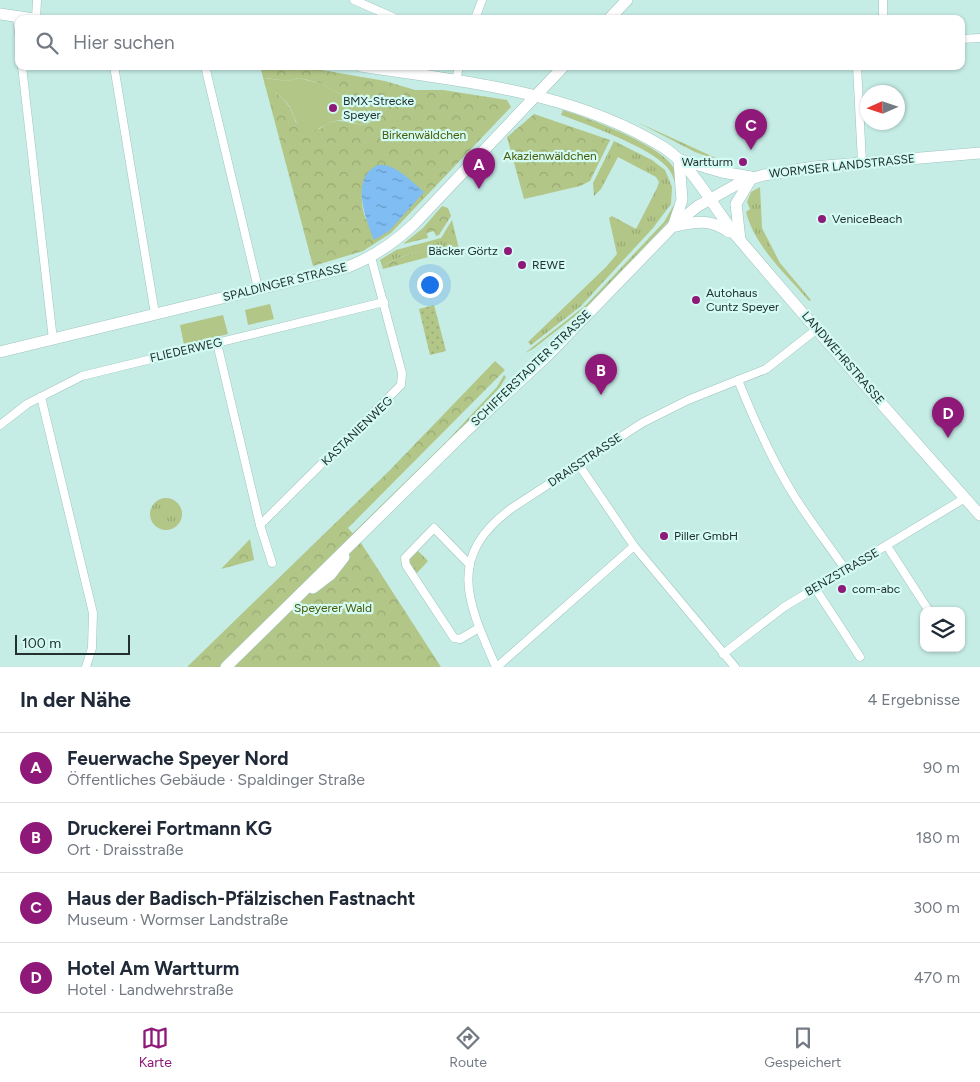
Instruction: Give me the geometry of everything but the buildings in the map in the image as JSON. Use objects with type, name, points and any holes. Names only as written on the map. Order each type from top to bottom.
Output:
[{"type":"main road","points":[[617,15],[627,0]]},
{"type":"main road","points":[[0,14],[15,16]]},
{"type":"main road","points":[[386,70],[537,95],[620,126],[664,147],[679,160],[722,172],[752,177],[736,204],[740,241]]},
{"type":"main road","name":"SPALDINGER STRASSE","points":[[0,352],[345,268],[371,257],[393,243],[414,224],[560,70]]},
{"type":"main road","name":"WORMSER LANDSTRASSE","points":[[709,199],[752,177],[804,168],[980,153]]},
{"type":"main road","points":[[679,160],[682,200],[673,226],[705,221],[719,225],[740,241]]},
{"type":"main road","name":"LANDWEHRSTRASSE","points":[[679,160],[696,179],[740,241],[980,515]]},
{"type":"main road","name":"SCHIFFERSTADTER STRASSE","points":[[226,667],[464,433],[548,354],[673,226],[709,199]]},
{"type":"street","points":[[35,15],[37,0]]},
{"type":"street","points":[[354,0],[368,3],[390,15]]},
{"type":"street","points":[[476,15],[482,0]]},
{"type":"street","points":[[883,0],[883,15]]},
{"type":"street","points":[[965,39],[980,38]]},
{"type":"street","points":[[22,70],[52,340]]},
{"type":"street","points":[[115,70],[155,314]]},
{"type":"street","points":[[206,70],[258,288]]},
{"type":"street","points":[[456,81],[458,70]]},
{"type":"street","points":[[857,70],[862,162]]},
{"type":"street","name":"KASTANIENWEG","points":[[260,526],[401,385],[402,373],[371,257]]},
{"type":"street","name":"FLIEDERWEG","points":[[0,425],[27,404],[75,378],[384,302]]},
{"type":"street","name":"DRAISSTRASSE","points":[[497,667],[478,628],[469,599],[470,566],[477,546],[493,524],[512,508],[649,419],[688,400],[771,366],[817,330]]},
{"type":"street","points":[[217,343],[260,526],[272,563]]},
{"type":"street","points":[[738,380],[761,434],[780,471],[794,495],[846,569]]},
{"type":"street","points":[[41,397],[93,612],[92,648],[86,667]]},
{"type":"street","points":[[579,465],[634,546],[735,667]]},
{"type":"street","name":"BENZSTRASSE","points":[[723,654],[772,616],[815,588],[965,498]]},
{"type":"street","points":[[470,566],[434,528],[405,558],[406,565],[454,638],[460,639],[478,628]]},
{"type":"street","points":[[497,667],[634,546]]},
{"type":"street","points":[[887,546],[926,607]]},
{"type":"street","points":[[815,588],[860,657]]},
{"type":"green space","name":"Birkenwäldchen","points":[[261,70],[322,70],[385,81],[415,90],[443,90],[507,100],[511,107],[391,233],[363,251],[313,266]],"holes":[[[266,78],[287,81],[299,78],[322,84],[345,97],[369,102],[374,119],[366,125],[337,121],[320,129],[296,123],[286,102],[268,87]],[[383,165],[366,220],[362,205],[364,185],[375,167]]]},
{"type":"green space","name":"BMX-Strecke Speyer","points":[[264,78],[287,81],[299,78],[322,84],[345,97],[369,102],[374,105],[376,114],[366,125],[339,120],[305,134],[299,127],[287,103],[280,95],[265,85]]},
{"type":"green space","points":[[563,110],[623,133],[654,150],[673,167],[676,186],[670,171],[658,159],[632,144],[561,115]]},
{"type":"green space","name":"Akazienwäldchen","points":[[534,114],[610,140],[590,181],[580,186],[524,199],[507,137]]},
{"type":"green space","points":[[637,122],[729,164],[695,152]]},
{"type":"green space","points":[[614,141],[652,160],[665,170],[672,187],[671,204],[653,228],[581,306],[531,345],[528,342],[606,267],[617,254],[609,218],[612,216],[636,229],[657,188],[659,182],[656,177],[618,157],[601,189],[594,196],[593,183]]},
{"type":"green space","points":[[760,187],[762,228],[780,263],[811,300],[809,301],[772,259],[750,225],[746,212],[750,209],[747,202],[751,192]]},
{"type":"green space","points":[[675,203],[671,218],[667,223],[588,306],[533,349],[525,353],[586,305],[664,222]]},
{"type":"green space","points":[[442,206],[448,208],[451,216],[439,235],[436,236],[434,231],[427,233],[428,238],[403,244],[423,228]]},
{"type":"green space","points":[[452,220],[458,245],[429,249],[399,258],[382,266],[380,260],[396,250],[441,238]]},
{"type":"green space","points":[[458,245],[459,249],[383,269],[382,266],[398,258],[418,252]]},
{"type":"green space","points":[[270,304],[274,319],[248,325],[245,310]]},
{"type":"green space","points":[[434,305],[446,351],[430,355],[419,309]]},
{"type":"green space","points":[[223,315],[228,334],[184,345],[180,325]]},
{"type":"green space","name":"Speyerer Wald","points":[[495,361],[505,370],[348,528],[361,543],[441,667],[187,667],[390,470]]},
{"type":"green space","points":[[504,375],[506,377],[500,387],[442,449],[216,667],[447,441],[497,387]]},
{"type":"green space","points":[[166,498],[172,499],[177,503],[181,508],[181,520],[177,525],[172,529],[166,530],[160,529],[155,525],[151,520],[150,514],[151,508],[155,503],[160,499]]},
{"type":"green space","points":[[250,539],[254,560],[221,569]]},
{"type":"green space","points":[[416,549],[428,561],[417,573],[408,563],[409,557]]},
{"type":"water","points":[[378,165],[384,165],[397,170],[424,192],[389,231],[374,240],[364,210],[362,189],[364,179],[369,171]]},
{"type":"place","name":"BMX-Strecke Speyer","points":[[333,108]]},
{"type":"place","name":"Haus der Badisch-Pfälzischen Fastnacht","points":[[751,150]]},
{"type":"place","name":"Wartturm","points":[[743,162]]},
{"type":"place","name":"Feuerwache Speyer Nord","points":[[479,189]]},
{"type":"place","name":"VeniceBeach","points":[[822,219]]},
{"type":"place","name":"Bäcker Görtz","points":[[508,251]]},
{"type":"place","name":"REWE","points":[[522,265]]},
{"type":"place","name":"Autohaus Cuntz Speyer","points":[[696,300]]},
{"type":"place","name":"Druckerei Fortmann KG","points":[[601,395]]},
{"type":"place","name":"Hotel Am Wartturm","points":[[948,438]]},
{"type":"place","name":"Piller GmbH","points":[[664,536]]},
{"type":"place","name":"com-abc","points":[[842,589]]}]
